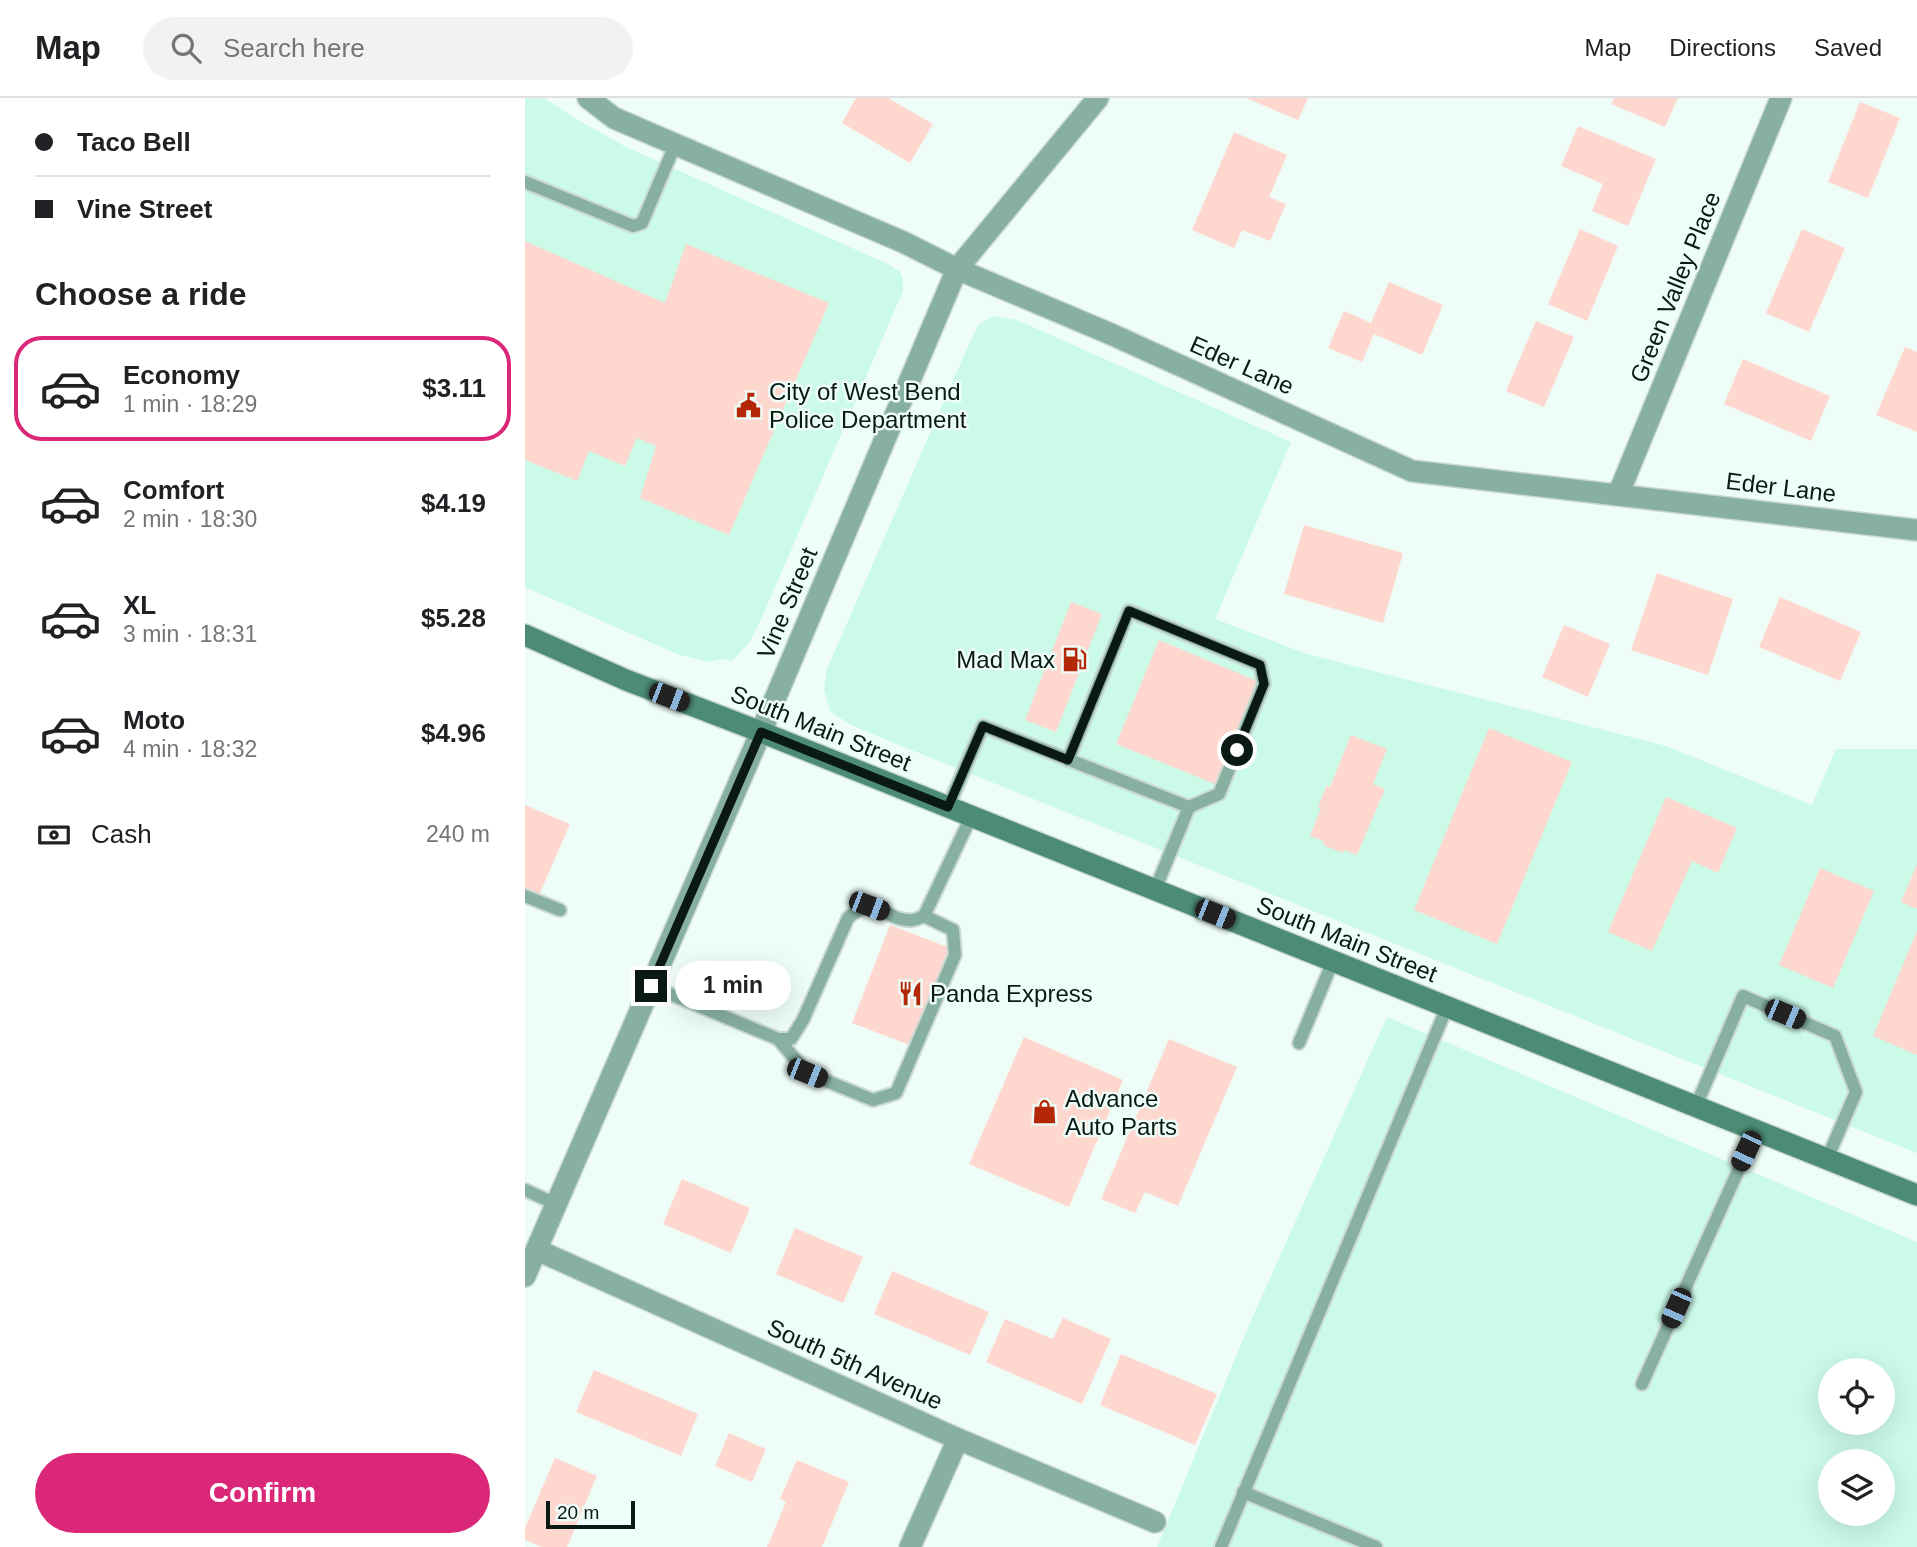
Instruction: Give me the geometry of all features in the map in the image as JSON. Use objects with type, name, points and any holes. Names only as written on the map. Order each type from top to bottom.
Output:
[{"type":"main road","name":"South Main Street","points":[[525,635],[627,680],[1917,1195]]},
{"type":"street","name":"Eder Lane","points":[[587,98],[614,118],[903,242],[957,269],[1113,335],[1412,471],[1917,530]]},
{"type":"street","name":"Vine Street","points":[[525,1276],[761,732],[957,269],[1098,98]]},
{"type":"street","name":"Green Valley Place","points":[[1618,495],[1781,98]]},
{"type":"street","name":"South 5th Avenue","points":[[537,1250],[958,1439],[1154,1521]]},
{"type":"street","points":[[910,1547],[958,1439]]},
{"type":"lane","points":[[525,182],[633,226],[642,223],[675,145]]},
{"type":"lane","points":[[1068,760],[1129,611],[1260,665],[1264,684],[1219,793],[1189,807],[1155,890]]},
{"type":"lane","points":[[948,807],[983,726],[1189,807]]},
{"type":"lane","points":[[651,986],[778,1039],[791,1039],[803,1020],[848,918],[857,909],[869,906],[902,919],[913,920],[924,916],[971,817]]},
{"type":"lane","points":[[525,896],[560,910]]},
{"type":"lane","points":[[778,1039],[807,1073],[873,1100],[896,1093],[955,955],[953,930],[924,916]]},
{"type":"lane","points":[[1299,1043],[1333,961]]},
{"type":"lane","points":[[1696,1106],[1743,996],[1835,1036],[1856,1092],[1827,1159]]},
{"type":"lane","points":[[1221,1547],[1447,1007]]},
{"type":"lane","points":[[1642,1384],[1756,1130]]},
{"type":"lane","points":[[525,1190],[556,1204]]},
{"type":"lane","points":[[1244,1492],[1376,1547]]},
{"type":"shaded area","points":[[525,98],[544,98],[626,147],[888,264],[900,272],[903,280],[903,291],[763,615],[749,643],[732,661],[723,659],[708,662],[677,654],[525,587]]},
{"type":"shaded area","points":[[993,316],[1017,320],[1291,442],[1215,619],[1307,654],[1666,746],[1812,805],[1836,749],[1917,749],[1917,1153],[894,743],[851,725],[830,711],[824,689],[827,669],[969,344],[979,324]]},
{"type":"shaded area","points":[[1387,1017],[1917,1242],[1917,1547],[1157,1547],[1250,1323]]},
{"type":"building","points":[[856,98],[888,98],[933,124],[910,163],[842,123]]},
{"type":"building","points":[[1246,98],[1308,98],[1298,120]]},
{"type":"building","points":[[1614,98],[1678,98],[1665,127],[1611,104]]},
{"type":"building","points":[[1860,102],[1900,118],[1868,198],[1828,182]]},
{"type":"building","points":[[1578,126],[1656,159],[1628,226],[1592,211],[1603,184],[1561,166]]},
{"type":"building","points":[[1234,132],[1287,155],[1269,197],[1286,204],[1270,241],[1242,230],[1234,248],[1192,230]]},
{"type":"building","points":[[1580,229],[1618,246],[1587,321],[1548,304]]},
{"type":"building","points":[[1802,229],[1845,248],[1809,332],[1766,313]]},
{"type":"building","points":[[525,241],[665,303],[686,244],[829,303],[729,535],[640,498],[656,446],[637,438],[625,466],[589,451],[577,481],[525,460]]},
{"type":"building","points":[[1389,282],[1443,305],[1422,355],[1374,334],[1362,362],[1328,348],[1344,311],[1371,323]]},
{"type":"building","points":[[1536,321],[1574,337],[1544,407],[1506,391]]},
{"type":"building","points":[[1905,347],[1917,352],[1917,432],[1876,415]]},
{"type":"building","points":[[1743,359],[1830,396],[1811,441],[1724,404]]},
{"type":"building","points":[[1304,525],[1403,553],[1383,623],[1284,594]]},
{"type":"building","points":[[1657,573],[1733,599],[1708,675],[1631,650]]},
{"type":"building","points":[[1780,597],[1861,632],[1840,681],[1759,647]]},
{"type":"building","points":[[1071,602],[1102,614],[1056,732],[1025,720]]},
{"type":"building","points":[[1564,625],[1610,644],[1588,697],[1542,677]]},
{"type":"building","points":[[1159,640],[1257,681],[1215,784],[1116,744]]},
{"type":"building","points":[[1489,728],[1572,762],[1497,944],[1414,910]]},
{"type":"building","points":[[1351,735],[1387,749],[1373,784],[1385,789],[1357,855],[1323,845],[1324,841],[1310,836],[1321,808],[1318,807],[1327,785],[1330,787]]},
{"type":"building","points":[[1666,797],[1737,828],[1718,873],[1692,861],[1652,951],[1608,932]]},
{"type":"building","points":[[525,805],[570,824],[537,900],[525,895]]},
{"type":"building","points":[[1917,864],[1917,909],[1901,902]]},
{"type":"building","points":[[1820,868],[1874,891],[1833,988],[1779,965]]},
{"type":"building","points":[[890,925],[950,948],[912,1046],[852,1023]]},
{"type":"building","points":[[1917,931],[1917,1055],[1873,1036]]},
{"type":"building","points":[[1024,1037],[1123,1080],[1069,1207],[969,1164]]},
{"type":"building","points":[[1169,1039],[1237,1067],[1178,1206],[1145,1192],[1135,1213],[1101,1199]]},
{"type":"building","points":[[682,1179],[750,1208],[731,1253],[663,1224]]},
{"type":"building","points":[[795,1228],[863,1257],[843,1303],[776,1274]]},
{"type":"building","points":[[892,1271],[989,1312],[970,1355],[874,1314]]},
{"type":"building","points":[[1063,1318],[1111,1339],[1082,1404],[986,1362],[1005,1319],[1053,1339]]},
{"type":"building","points":[[1121,1354],[1217,1394],[1195,1445],[1100,1405]]},
{"type":"building","points":[[594,1370],[698,1414],[681,1456],[576,1412]]},
{"type":"building","points":[[729,1433],[766,1449],[752,1482],[715,1466]]},
{"type":"building","points":[[555,1458],[597,1476],[567,1547],[542,1547],[525,1540],[525,1528]]},
{"type":"building","points":[[797,1460],[849,1482],[822,1547],[767,1547],[786,1502],[780,1499]]},
{"type":"place","name":"City of West Bend Police Department","points":[[749,405]]},
{"type":"place","name":"Mad Max","points":[[1075,659]]},
{"type":"place","name":"Panda Express","points":[[910,993]]},
{"type":"place","name":"Advance Auto Parts","points":[[1045,1112]]},
{"type":"route","points":[[651,986],[761,732],[948,807],[983,726],[1068,760],[1129,611],[1260,665],[1264,684],[1237,750]]}]
